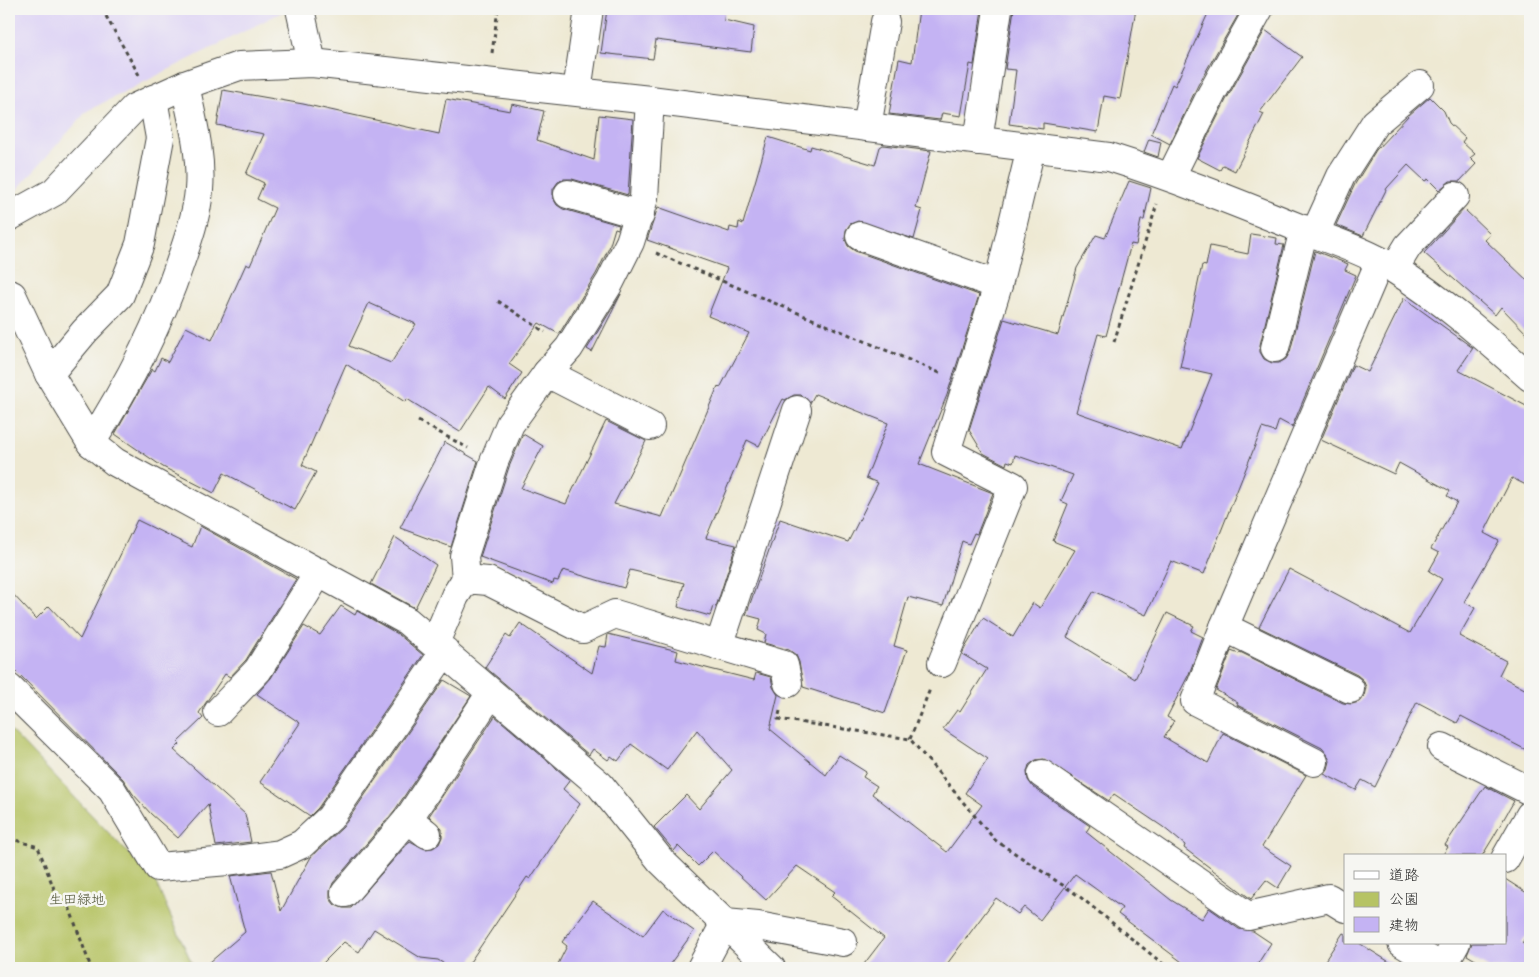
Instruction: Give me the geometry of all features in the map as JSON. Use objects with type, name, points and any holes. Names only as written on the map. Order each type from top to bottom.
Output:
[{"type":"street","points":[[300,9],[312,63]]},
{"type":"street","points":[[577,91],[588,9]]},
{"type":"street","points":[[978,140],[998,9]]},
{"type":"street","points":[[1169,175],[1212,92],[1259,9]]},
{"type":"street","points":[[867,127],[885,22]]},
{"type":"street","points":[[9,217],[54,192],[134,108],[185,85],[239,66],[312,63],[577,91],[1109,157],[1169,175],[1309,231],[1387,265],[1466,322],[1530,376]]},
{"type":"street","points":[[91,442],[124,391],[146,348],[167,300],[188,240],[199,190],[198,147],[185,85]]},
{"type":"street","points":[[1275,348],[1309,231],[1375,123],[1420,85]]},
{"type":"street","points":[[49,374],[85,331],[120,295],[140,244],[160,138],[153,99]]},
{"type":"street","points":[[9,688],[112,790],[158,867],[211,863],[280,854],[302,844],[330,818],[440,647],[454,596],[466,579],[464,556],[494,462],[510,424],[547,373],[569,348],[610,282],[630,242],[644,198],[650,100]]},
{"type":"street","points":[[942,663],[1013,486],[946,452],[998,285],[1031,148]]},
{"type":"street","points":[[568,194],[640,215]]},
{"type":"street","points":[[1314,762],[1196,701],[1224,627],[1387,265],[1408,246],[1455,196]]},
{"type":"street","points":[[860,236],[998,285]]},
{"type":"street","points":[[9,294],[12,295],[49,374],[91,442],[115,462],[407,621],[440,647],[491,693],[600,785],[661,861],[771,968]]},
{"type":"street","points":[[547,373],[650,426]]},
{"type":"street","points":[[719,646],[797,410]]},
{"type":"street","points":[[218,712],[258,670],[319,572]]},
{"type":"street","points":[[466,579],[488,581],[583,629],[615,614],[719,646],[786,674]]},
{"type":"street","points":[[1224,627],[1350,689]]},
{"type":"street","points":[[345,893],[418,826],[491,693]]},
{"type":"street","points":[[1442,748],[1530,791]]},
{"type":"street","points":[[1042,774],[1248,916],[1329,898],[1344,907]]},
{"type":"street","points":[[1506,857],[1530,816]]},
{"type":"street","points":[[725,924],[758,926],[843,942]]},
{"type":"street","points":[[701,968],[725,924]]},
{"type":"street","points":[[1404,944],[1442,968],[1455,944]]},
{"type":"path","points":[[102,9],[153,99]]},
{"type":"path","points":[[488,82],[498,9]]},
{"type":"path","points":[[1114,342],[1169,175]]},
{"type":"path","points":[[630,242],[966,384]]},
{"type":"path","points":[[498,301],[569,348]]},
{"type":"path","points":[[418,421],[494,462]]},
{"type":"path","points":[[910,739],[919,715]]},
{"type":"path","points":[[778,719],[910,739],[995,840],[1079,896],[1168,968]]},
{"type":"path","points":[[9,838],[38,846],[59,902],[67,901],[92,968]]},
{"type":"shaded area","points":[[9,9],[288,9],[87,111],[14,193],[9,195]]},
{"type":"green space","name":"生田緑地","points":[[9,729],[155,881],[194,968],[9,968]]},
{"type":"building","points":[[607,9],[725,9],[724,20],[754,27],[751,52],[656,40],[653,59],[601,53]]},
{"type":"building","points":[[919,9],[982,9],[974,65],[970,64],[961,116],[942,113],[940,120],[889,114],[899,59],[912,62]]},
{"type":"building","points":[[1014,9],[1136,9],[1120,99],[1104,96],[1098,132],[1043,123],[1043,129],[1009,124],[1016,70],[1005,69]]},
{"type":"building","points":[[1210,9],[1225,9],[1238,15],[1198,85],[1170,144],[1151,134],[1172,84],[1175,86]]},
{"type":"building","points":[[1265,30],[1302,57],[1260,112],[1264,114],[1235,171],[1223,165],[1220,170],[1197,158],[1226,100]]},
{"type":"building","points":[[223,90],[303,104],[439,134],[446,99],[510,111],[512,104],[544,111],[537,140],[594,160],[599,115],[633,119],[628,195],[572,179],[564,179],[558,182],[553,189],[553,198],[557,205],[563,209],[619,225],[618,229],[615,228],[609,248],[596,274],[559,334],[539,323],[509,364],[522,373],[505,399],[489,387],[460,432],[407,399],[405,402],[346,364],[302,465],[316,472],[295,510],[224,473],[214,493],[163,467],[115,434],[152,369],[155,371],[161,358],[168,362],[186,327],[212,340],[246,264],[250,266],[275,208],[257,199],[264,183],[246,174],[264,134],[217,125]],"holes":[[[369,303],[416,324],[391,363],[349,346]]]},
{"type":"building","points":[[1430,97],[1444,111],[1449,123],[1465,138],[1462,142],[1475,154],[1470,158],[1476,164],[1460,181],[1450,181],[1439,190],[1428,179],[1425,181],[1408,165],[1387,188],[1363,236],[1336,225],[1355,184],[1376,150],[1409,115]]},
{"type":"building","points":[[768,137],[810,150],[811,146],[875,165],[880,147],[883,145],[931,151],[916,208],[922,210],[914,239],[858,221],[850,224],[846,230],[845,239],[848,246],[855,251],[979,295],[947,395],[919,464],[993,493],[977,534],[974,533],[969,544],[962,541],[943,606],[908,597],[894,646],[907,650],[885,713],[803,687],[796,655],[789,650],[764,643],[766,634],[758,630],[761,619],[746,615],[780,519],[848,542],[878,483],[866,478],[888,423],[815,394],[810,403],[801,395],[794,395],[785,400],[783,399],[759,446],[747,440],[706,538],[736,545],[716,607],[713,606],[710,616],[678,607],[684,583],[630,570],[624,588],[563,570],[558,581],[554,580],[553,584],[480,557],[509,467],[523,434],[543,446],[521,488],[566,504],[606,421],[646,441],[614,504],[662,517],[718,386],[720,388],[749,333],[708,316],[727,268],[647,240],[658,207],[729,232],[730,227],[738,229],[739,222],[743,224]]},
{"type":"building","points":[[1149,139],[1161,142],[1158,157],[1144,152]]},
{"type":"building","points":[[1129,181],[1151,188],[1144,220],[1141,220],[1136,245],[1131,244],[1106,336],[1098,334],[1076,412],[1182,449],[1212,374],[1180,367],[1202,265],[1206,266],[1210,246],[1248,254],[1251,234],[1277,238],[1276,244],[1284,245],[1260,345],[1260,352],[1264,359],[1272,363],[1279,363],[1286,359],[1290,352],[1315,251],[1348,264],[1345,270],[1356,275],[1292,427],[1279,420],[1275,432],[1262,428],[1204,574],[1171,561],[1146,615],[1094,591],[1067,637],[1135,679],[1167,613],[1194,626],[1191,631],[1203,637],[1189,674],[1167,717],[1174,721],[1164,737],[1208,763],[1223,733],[1306,775],[1262,847],[1291,866],[1278,888],[1266,880],[1251,899],[1184,848],[1185,845],[1163,827],[1114,794],[1109,801],[1044,759],[1036,760],[1029,765],[1027,772],[1028,780],[1033,787],[1090,826],[1086,832],[1171,900],[1202,919],[1209,908],[1239,929],[1253,931],[1271,943],[1255,968],[1190,968],[1118,914],[1122,908],[1075,874],[1040,920],[1024,907],[1018,914],[996,898],[944,968],[861,968],[884,938],[831,896],[835,892],[797,866],[766,900],[713,851],[698,866],[678,846],[674,851],[654,827],[686,795],[699,809],[732,770],[697,730],[667,770],[631,744],[618,761],[611,756],[608,760],[593,749],[589,755],[485,667],[506,635],[510,638],[520,623],[592,673],[599,646],[606,647],[608,634],[678,651],[676,660],[710,669],[754,680],[756,673],[771,677],[773,687],[778,695],[770,729],[826,775],[839,755],[866,772],[863,777],[877,786],[872,794],[947,852],[982,805],[965,793],[988,759],[943,729],[957,710],[960,712],[987,669],[962,654],[983,618],[1013,637],[1033,603],[1040,608],[1075,550],[1053,541],[1068,504],[1061,501],[1073,475],[1015,455],[1013,463],[1007,461],[1006,465],[983,453],[969,430],[1004,319],[1058,335],[1077,268],[1096,235],[1105,238]]},
{"type":"building","points":[[1464,209],[1490,234],[1485,240],[1530,283],[1530,337],[1501,307],[1495,315],[1424,253]]},
{"type":"building","points":[[621,294],[592,352],[587,349]]},
{"type":"building","points":[[1404,298],[1473,348],[1458,370],[1530,408],[1530,487],[1512,478],[1484,533],[1499,541],[1464,602],[1475,608],[1459,636],[1506,661],[1499,675],[1530,692],[1530,752],[1461,716],[1457,723],[1417,702],[1375,787],[1362,780],[1356,790],[1324,774],[1328,769],[1330,761],[1322,748],[1237,705],[1238,703],[1216,690],[1231,651],[1239,654],[1240,652],[1343,703],[1352,704],[1359,702],[1364,696],[1366,687],[1363,680],[1357,675],[1259,627],[1289,569],[1410,633],[1442,579],[1429,571],[1439,553],[1431,549],[1457,502],[1447,496],[1450,491],[1399,463],[1394,474],[1321,440],[1353,365],[1368,372]]},
{"type":"building","points":[[445,442],[478,461],[451,547],[400,528]]},
{"type":"building","points":[[137,520],[192,547],[200,526],[296,579],[246,660],[230,677],[225,674],[199,713],[203,718],[178,742],[180,744],[174,750],[245,814],[251,842],[216,846],[208,804],[178,838],[151,814],[133,794],[123,779],[9,664],[9,590],[36,619],[49,606],[80,639]]},
{"type":"building","points":[[395,537],[436,565],[415,608],[371,584]]},
{"type":"building","points":[[341,606],[355,615],[357,611],[398,634],[423,655],[318,808],[310,816],[260,782],[300,723],[257,694],[271,678],[304,626],[320,635]]},
{"type":"building","points":[[444,680],[471,696],[395,810],[333,883],[330,899],[335,905],[351,908],[410,841],[425,849],[433,848],[439,844],[442,837],[442,829],[429,816],[495,716],[570,780],[563,789],[580,804],[530,879],[527,877],[466,968],[451,968],[438,960],[421,958],[374,929],[359,952],[344,942],[318,968],[203,968],[245,932],[230,876],[271,871],[281,911],[311,857],[343,827]]},
{"type":"building","points":[[1485,786],[1514,801],[1483,854],[1443,854],[1448,847],[1445,845]]},
{"type":"building","points":[[1506,880],[1530,895],[1530,930],[1522,943],[1530,950],[1530,968],[1489,968],[1467,955],[1472,944],[1506,944]]},
{"type":"building","points":[[593,901],[643,936],[663,909],[694,931],[667,968],[556,968],[567,946],[562,942]]},
{"type":"building","points":[[1343,933],[1344,944],[1361,944],[1399,968],[1320,968]]}]
